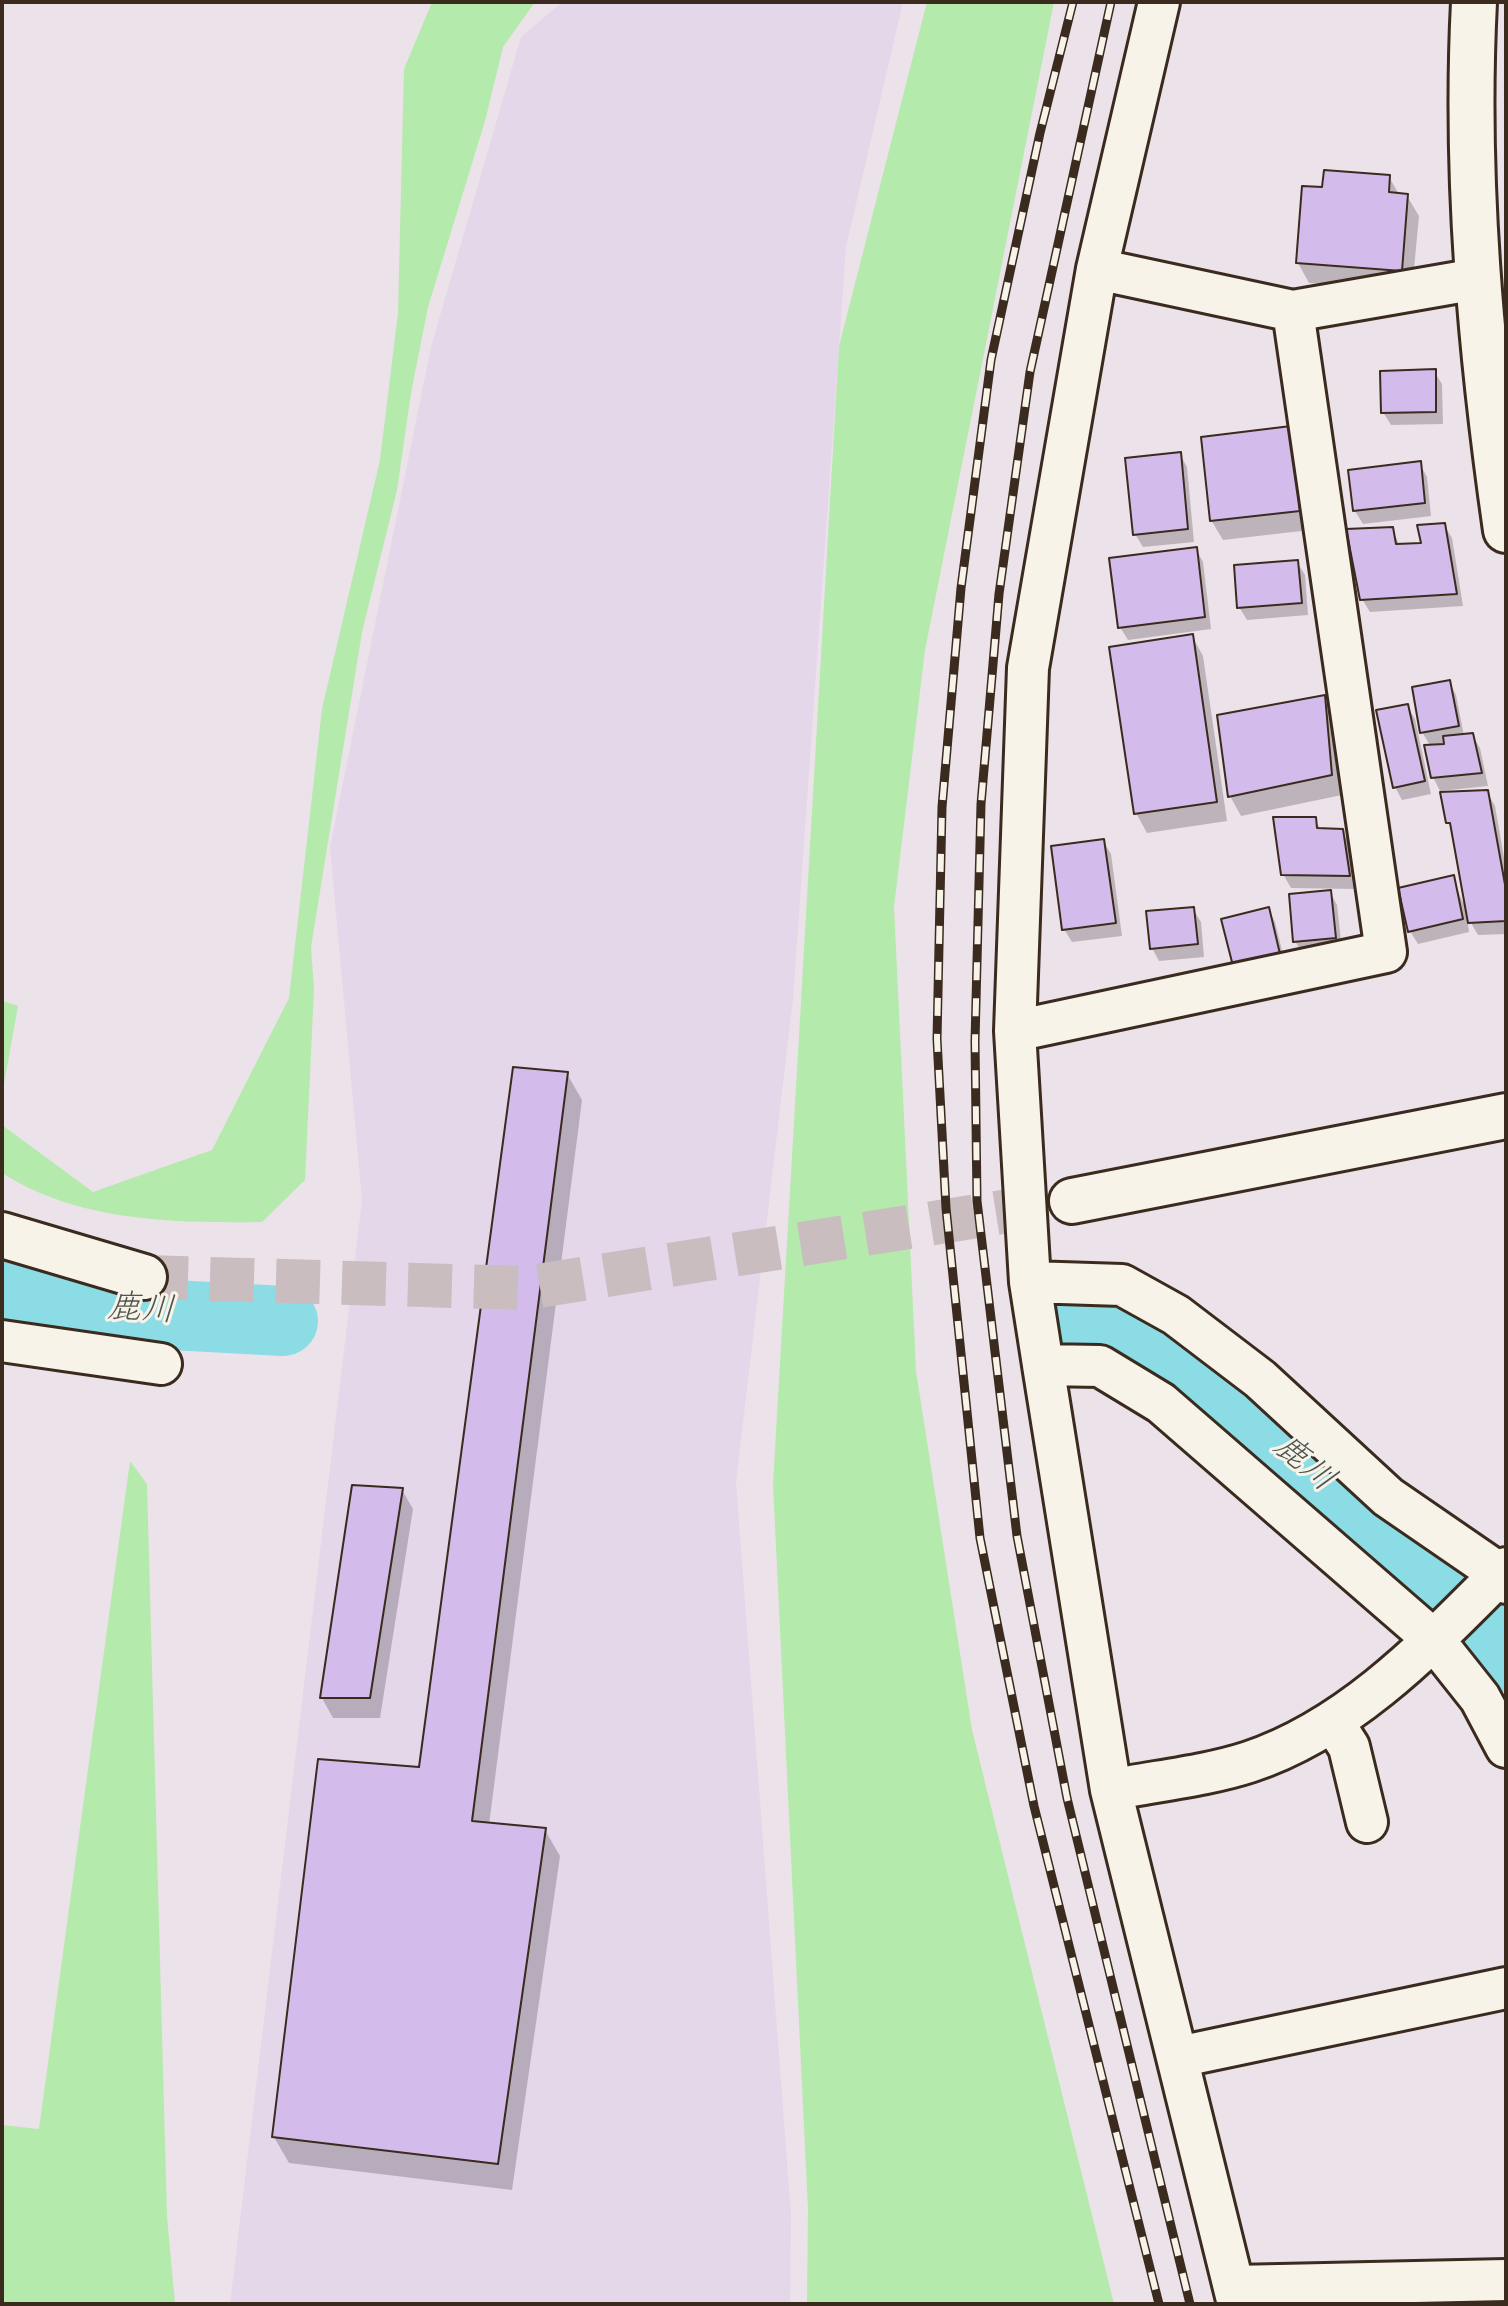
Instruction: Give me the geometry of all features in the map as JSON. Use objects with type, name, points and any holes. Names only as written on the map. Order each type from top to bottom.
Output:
[{"type":"street","points":[[1159,2],[1097,269],[1028,668],[1015,1031],[1030,1282],[1111,1790],[1236,2295],[1506,2280]]},
{"type":"street","points":[[1474,2],[1471,151],[1477,279],[1491,427],[1506,530]]},
{"type":"street","points":[[1097,269],[1293,311],[1477,279]]},
{"type":"street","points":[[1015,1031],[1386,952],[1293,311]]},
{"type":"street","points":[[1072,1201],[1506,1116]]},
{"type":"street","points":[[2,1235],[144,1277]]},
{"type":"street","points":[[1030,1282],[1122,1285],[1176,1315],[1260,1379],[1388,1497],[1498,1579],[1442,1632],[1333,1722],[1249,1762],[1111,1790]]},
{"type":"street","points":[[2,1341],[161,1364]]},
{"type":"street","points":[[1043,1365],[1100,1366],[1161,1403],[1442,1632],[1506,1747]]},
{"type":"street","points":[[1333,1722],[1349,1747],[1367,1822]]},
{"type":"street","points":[[1178,2057],[1506,1988]]},
{"type":"shaded area","points":[[562,2],[903,2],[846,247],[793,999],[736,1482],[791,2215],[790,2304],[230,2304],[362,1200],[330,847],[431,347],[521,37]]},
{"type":"green space","points":[[432,2],[535,2],[503,47],[485,121],[428,307],[397,490],[362,632],[311,947],[314,989],[305,1180],[262,1222],[161,1220],[95,1210],[63,1201],[2,1173],[2,1125],[93,1192],[212,1150],[289,998],[322,709],[380,460],[398,313],[404,69]]},
{"type":"green space","points":[[927,2],[1054,2],[925,650],[894,907],[916,1371],[972,1730],[1114,2304],[807,2304],[808,2209],[773,1484],[839,346]]},
{"type":"green space","points":[[2,1001],[18,1006],[2,1095]]},
{"type":"green space","points":[[130,1461],[147,1484],[167,2217],[175,2304],[2,2304],[2,2125],[39,2129]]},
{"type":"building","points":[[1324,170],[1390,175],[1389,192],[1408,194],[1402,271],[1296,263],[1302,186],[1322,187]]},
{"type":"building","points":[[1436,369],[1436,412],[1381,413],[1380,371]]},
{"type":"building","points":[[1291,426],[1300,511],[1210,521],[1201,437]]},
{"type":"building","points":[[1181,452],[1188,529],[1133,535],[1125,458]]},
{"type":"building","points":[[1421,461],[1425,503],[1353,511],[1348,470]]},
{"type":"building","points":[[1445,523],[1457,594],[1360,600],[1346,529],[1393,527],[1396,544],[1421,543],[1417,525]]},
{"type":"building","points":[[1197,547],[1205,617],[1118,628],[1109,558]]},
{"type":"building","points":[[1298,560],[1302,603],[1237,608],[1234,565]]},
{"type":"building","points":[[1193,634],[1217,802],[1134,814],[1109,647]]},
{"type":"building","points":[[1450,680],[1459,726],[1420,733],[1412,687]]},
{"type":"building","points":[[1325,695],[1332,775],[1228,797],[1217,715]]},
{"type":"building","points":[[1408,704],[1425,781],[1393,788],[1376,710]]},
{"type":"building","points":[[1473,733],[1482,773],[1431,778],[1424,745],[1444,744],[1443,736]]},
{"type":"building","points":[[1488,790],[1506,890],[1506,921],[1468,923],[1450,823],[1446,823],[1440,792]]},
{"type":"building","points":[[1273,817],[1316,817],[1317,828],[1343,829],[1350,876],[1281,875]]},
{"type":"building","points":[[1104,839],[1116,923],[1062,930],[1051,846]]},
{"type":"building","points":[[1454,875],[1463,919],[1408,932],[1398,888]]},
{"type":"building","points":[[1331,890],[1336,938],[1293,942],[1289,894]]},
{"type":"building","points":[[1194,907],[1198,944],[1150,949],[1146,911]]},
{"type":"building","points":[[1269,907],[1280,954],[1233,966],[1221,919]]},
{"type":"building","points":[[513,1067],[568,1072],[472,1821],[546,1828],[498,2164],[272,2137],[318,1759],[419,1767]]},
{"type":"building","points":[[352,1485],[403,1488],[370,1698],[320,1698]]},
{"type":"waterway","name":"鹿川","points":[[2,1290],[62,1309],[283,1321]]},
{"type":"waterway","name":"鹿川","points":[[1072,1317],[1134,1326],[1270,1445],[1446,1587],[1498,1643],[1506,1657]]},
{"type":"tunnel","points":[[144,1277],[525,1288],[1072,1201]]},
{"type":"railway","points":[[1073,2],[1040,133],[991,360],[961,588],[942,807],[937,1039],[946,1208],[980,1538],[1034,1806],[1159,2304]]},
{"type":"railway","points":[[1111,2],[1030,372],[999,594],[981,804],[975,1041],[977,1201],[1017,1536],[1067,1798],[1190,2304]]}]
